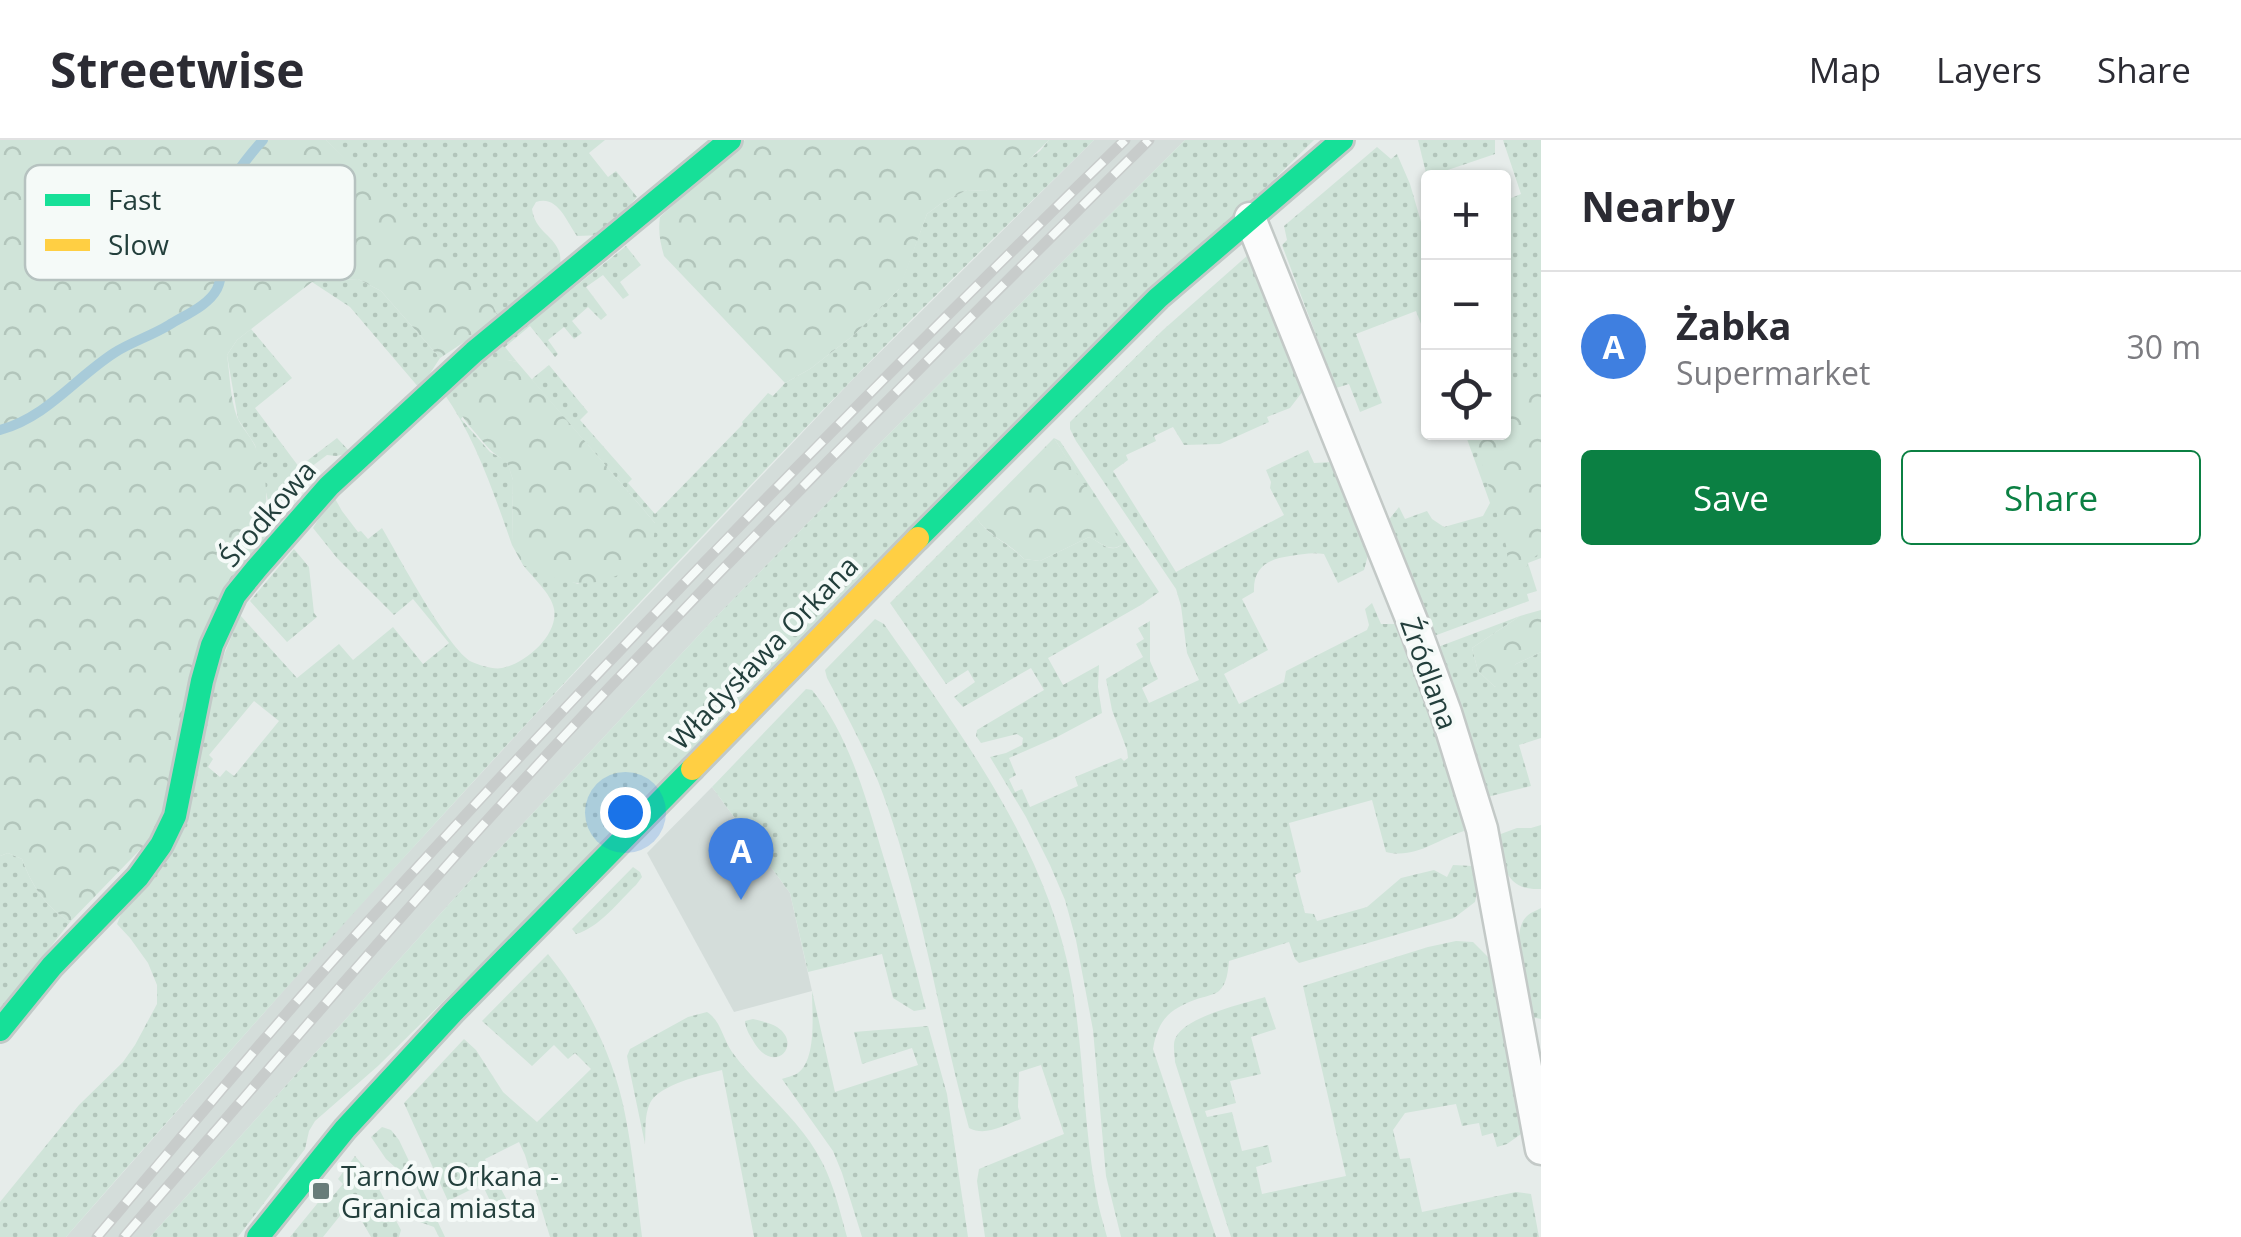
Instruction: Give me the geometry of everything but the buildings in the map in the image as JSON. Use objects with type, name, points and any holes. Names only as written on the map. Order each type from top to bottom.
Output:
[{"type":"street","name":"Środkowa","points":[[0,1030],[52,966],[138,877],[161,845],[175,816],[212,646],[235,595],[257,568],[329,486],[474,352],[730,140]]},
{"type":"street","name":"Władysława Orkana","points":[[258,1237],[378,1092],[529,933],[1082,370],[1158,298],[1342,140]]},
{"type":"street","name":"Źródlana","points":[[1250,218],[1416,631],[1469,786],[1482,829],[1541,1149]]},
{"type":"shaded area","points":[[1094,140],[1185,140],[875,448],[842,488],[477,873],[150,1237],[66,1237],[338,929],[532,718],[854,378]]},
{"type":"shaded area","points":[[712,787],[790,893],[812,991],[734,1012],[647,853]]},
{"type":"green space","points":[[0,140],[326,140],[351,165],[25,165],[25,280],[343,280],[312,282],[237,340],[227,355],[237,417],[262,464],[266,507],[263,528],[162,827],[70,922],[40,895],[22,859],[8,853],[0,856]]},
{"type":"green space","points":[[326,140],[605,140],[589,153],[608,177],[616,171],[637,197],[603,235],[577,236],[556,206],[536,202],[534,216],[556,245],[561,268],[499,319],[355,170],[355,165],[350,165]]},
{"type":"green space","points":[[745,140],[1049,140],[1009,179],[986,191],[967,190],[927,214],[900,288],[855,334],[785,383],[664,256],[660,241],[660,217]]},
{"type":"green space","points":[[1049,140],[1094,140],[882,349],[651,590],[258,1019],[66,1237],[0,1237],[0,1202],[79,1105],[123,1062],[157,1004],[157,985],[148,963],[117,924],[240,615],[297,678],[339,644],[353,660],[393,627],[423,664],[449,643],[413,599],[394,615],[313,528],[333,495],[358,532],[368,539],[382,528],[437,621],[462,654],[487,667],[499,668],[521,661],[546,638],[554,619],[549,597],[523,565],[578,584],[655,523],[533,378],[549,365],[588,412],[580,420],[632,479],[628,483],[655,514],[768,393],[773,396],[785,383],[855,334],[899,289],[927,214],[967,190],[986,191]],"holes":[[[254,701],[279,721],[234,776],[226,770],[220,777],[208,767],[213,759],[209,755]]]},
{"type":"green space","points":[[1185,140],[1314,140],[378,1066],[315,1121],[305,1149],[238,1237],[150,1237],[477,873],[842,488],[875,448]]},
{"type":"green space","points":[[1418,140],[1495,140],[1495,154],[1448,170],[1425,170]]},
{"type":"green space","points":[[1503,140],[1541,140],[1541,558],[1528,563],[1537,591],[1527,594],[1529,601],[1434,636],[1387,522],[1399,507],[1405,519],[1427,511],[1444,527],[1483,516],[1490,503],[1467,440],[1511,440],[1511,198],[1521,194]]},
{"type":"green space","points":[[1377,147],[1391,159],[1397,154],[1421,222],[1421,324],[1416,311],[1356,334],[1382,403],[1360,412],[1349,384],[1336,388],[1282,245],[1287,240],[1284,226]]},
{"type":"green space","points":[[355,169],[493,306],[499,319],[440,358],[381,291],[355,279]]},
{"type":"green space","points":[[626,246],[641,265],[620,282],[629,295],[623,299],[603,275],[586,287],[607,315],[601,320],[588,307],[572,321],[582,333],[574,339],[564,327],[548,340],[558,354],[555,357],[530,326],[505,347],[517,362],[508,360],[461,419],[490,452],[507,461],[513,480],[512,545],[474,447],[443,392]]},
{"type":"green space","points":[[1248,255],[1303,391],[1290,408],[1267,417],[1269,422],[1220,444],[1184,445],[1173,427],[1154,436],[1156,441],[1126,455],[1128,460],[1113,471],[1176,572],[1284,515],[1266,470],[1308,450],[1314,463],[1332,462],[1368,555],[1364,570],[1338,583],[1324,554],[1316,553],[1282,557],[1263,566],[1256,576],[1254,592],[1242,599],[1268,650],[1224,674],[1239,704],[1284,682],[1286,671],[1367,630],[1365,609],[1372,603],[1381,624],[1395,624],[1453,782],[1464,831],[1416,851],[1386,852],[1372,800],[1289,823],[1301,872],[1295,875],[1305,913],[1314,914],[1317,921],[1367,907],[1401,878],[1434,870],[1447,877],[1453,865],[1472,866],[1477,893],[1475,902],[1454,918],[1299,963],[1289,942],[1229,961],[1219,991],[1187,1003],[1166,1017],[1153,1049],[1216,1237],[1121,1237],[1106,1176],[1093,1030],[1076,940],[1050,865],[990,757],[1022,745],[1023,738],[1017,734],[981,743],[976,736],[977,730],[1044,690],[1031,668],[963,707],[954,697],[975,682],[968,670],[946,684],[890,603],[976,517],[1024,559],[1040,561],[1089,537],[1109,548],[1121,545],[1054,438],[1060,441],[1159,592],[1048,658],[1063,685],[1099,665],[1102,713],[1009,758],[1016,775],[1009,779],[1015,792],[1022,789],[1030,807],[1078,786],[1075,777],[1128,758],[1106,679],[1143,657],[1136,644],[1144,639],[1138,628],[1150,621],[1150,661],[1158,679],[1142,688],[1149,703],[1199,680],[1187,653],[1176,589],[1076,441],[1070,422],[1163,330]]},
{"type":"green space","points":[[355,279],[381,291],[440,358],[420,389],[350,307],[312,282]]},
{"type":"green space","points":[[251,329],[292,378],[255,408],[299,467],[337,438],[351,453],[327,455],[287,485],[277,518],[253,556],[268,501],[255,445],[238,419],[227,355]]},
{"type":"green space","points":[[508,360],[517,362],[655,523],[653,541],[645,555],[619,575],[586,583],[563,580],[523,565],[512,545],[513,480],[507,462],[488,448],[467,423],[459,404],[463,392],[484,372]]},
{"type":"green space","points":[[1541,376],[1541,552],[1528,562],[1523,581],[1515,585],[1510,579],[1506,545],[1475,440],[1511,440],[1511,387]]},
{"type":"green space","points":[[1054,438],[1122,544],[1118,547],[1089,537],[1040,561],[1024,559],[976,517]]},
{"type":"green space","points":[[294,549],[309,567],[317,617],[287,642],[250,601]]},
{"type":"green space","points":[[1541,610],[1541,652],[1516,664],[1506,680],[1495,687],[1478,671],[1472,648],[1520,616]]},
{"type":"green space","points":[[1520,616],[1472,648],[1478,671],[1495,687],[1516,664],[1541,652],[1541,738],[1519,745],[1531,786],[1487,797],[1438,647]]},
{"type":"green space","points":[[875,619],[884,624],[970,749],[997,792],[1042,883],[1071,980],[1092,1166],[1107,1237],[985,1237],[977,1181],[979,1169],[1064,1134],[1041,1065],[1019,1072],[1021,1119],[988,1131],[969,1128],[893,823],[878,781],[825,670]]},
{"type":"green space","points":[[806,689],[812,690],[825,708],[855,768],[926,1009],[914,1011],[893,998],[882,954],[808,972],[790,893],[712,787]]},
{"type":"green space","points":[[1541,825],[1541,889],[1529,888],[1519,885],[1508,874],[1498,835]]},
{"type":"green space","points":[[8,853],[22,859],[40,895],[70,922],[0,1012],[0,856]]},
{"type":"green space","points":[[633,867],[642,877],[636,885],[601,920],[576,934],[572,929]]},
{"type":"green space","points":[[1541,908],[1541,1019],[1531,1017],[1519,936],[1529,915]]},
{"type":"green space","points":[[1456,941],[1473,942],[1489,958],[1521,1134],[1497,1147],[1493,1133],[1482,1136],[1479,1123],[1462,1126],[1456,1104],[1405,1113],[1393,1130],[1400,1159],[1410,1158],[1422,1212],[1516,1192],[1531,1194],[1539,1237],[1231,1237],[1175,1062],[1176,1037],[1203,1017],[1265,997],[1276,1029],[1251,1037],[1261,1074],[1230,1081],[1236,1103],[1205,1111],[1207,1117],[1232,1112],[1242,1151],[1268,1145],[1272,1162],[1256,1167],[1262,1194],[1346,1176],[1303,986]]},
{"type":"green space","points":[[548,954],[586,1009],[614,1071],[628,1129],[642,1237],[550,1237],[519,1142],[485,1159],[508,1202],[494,1209],[482,1184],[448,1201],[404,1103],[464,1039],[476,1050],[503,1092],[537,1122],[591,1069],[575,1053],[568,1059],[554,1045],[532,1066],[482,1021]]},
{"type":"green space","points":[[812,991],[835,1092],[918,1065],[912,1048],[862,1064],[854,1032],[928,1026],[947,1094],[968,1237],[862,1237],[833,1151],[782,1079],[798,1073],[808,1057]]},
{"type":"green space","points":[[707,1012],[719,1025],[732,1052],[813,1147],[830,1180],[847,1237],[754,1237],[722,1070],[683,1081],[655,1096],[647,1113],[645,1144],[627,1056],[630,1049],[688,1017]]},
{"type":"green space","points":[[753,1019],[775,1026],[784,1034],[787,1048],[783,1054],[771,1057],[755,1044],[745,1021]]},
{"type":"green space","points":[[382,1127],[391,1130],[399,1140],[445,1237],[439,1237],[434,1227],[420,1222],[415,1214],[424,1204],[416,1186],[386,1159],[371,1137]]},
{"type":"green space","points":[[355,1156],[372,1176],[401,1230],[399,1237],[371,1237],[351,1202],[323,1237],[290,1237],[321,1199],[327,1203],[343,1184],[338,1179]]},
{"type":"waterway","points":[[243,165],[263,140]]},
{"type":"waterway","points":[[0,430],[46,407],[114,353],[189,314],[213,295],[219,280]]},
{"type":"railway","points":[[97,1237],[268,1035],[464,816],[837,426],[1125,140]]},
{"type":"railway","points":[[124,1237],[546,755],[742,549],[1149,140]]},
{"type":"traffic: fast","points":[[0,1030],[52,966],[138,877],[161,845],[175,816],[212,645],[235,595],[257,568],[329,486],[474,352],[730,140]]},
{"type":"traffic: fast","points":[[918,538],[1158,298],[1342,140]]},
{"type":"traffic: fast","points":[[258,1237],[345,1129],[453,1012],[692,769]]},
{"type":"traffic: slow","points":[[692,769],[918,538]]},
{"type":"place","name":"Żabka","points":[[741,900]]},
{"type":"place","name":"Tarnów Orkana - Granica miasta","points":[[321,1191]]}]
